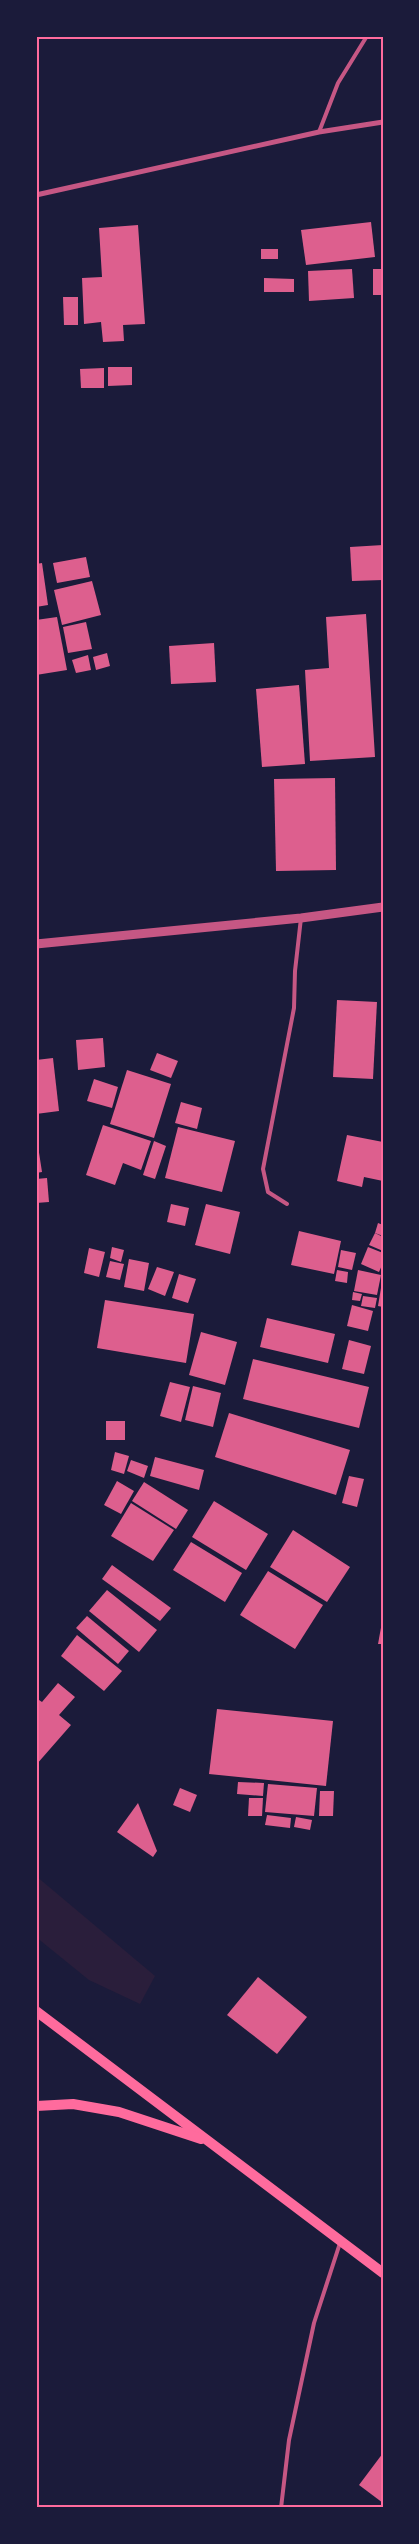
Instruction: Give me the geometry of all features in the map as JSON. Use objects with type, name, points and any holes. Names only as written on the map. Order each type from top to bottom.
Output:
[{"type":"main road","points":[[36,2011],[383,2273]]},
{"type":"main road","points":[[36,2106],[73,2104],[119,2112],[209,2142]]},
{"type":"street","points":[[36,195],[319,132],[383,122]]},
{"type":"street","points":[[36,944],[302,918],[383,907]]},
{"type":"lane","points":[[319,132],[338,83],[367,36]]},
{"type":"lane","points":[[287,1204],[268,1192],[263,1169],[294,1008],[295,971],[302,918]]},
{"type":"lane","points":[[281,2508],[289,2440],[314,2323],[340,2241]]},
{"type":"shaded area","points":[[36,1876],[155,1976],[140,2004],[89,1980],[36,1937]]},
{"type":"building","points":[[371,222],[375,257],[306,265],[301,230]]},
{"type":"building","points":[[138,225],[145,324],[123,325],[124,341],[103,342],[101,322],[84,324],[82,278],[102,277],[99,228]]},
{"type":"building","points":[[261,249],[278,249],[278,259],[261,259]]},
{"type":"building","points":[[352,269],[354,298],[309,301],[308,271]]},
{"type":"building","points":[[373,269],[383,269],[383,295],[373,295]]},
{"type":"building","points":[[264,278],[294,279],[294,292],[264,292]]},
{"type":"building","points":[[63,297],[78,297],[78,325],[64,325]]},
{"type":"building","points":[[108,367],[132,367],[132,385],[108,386]]},
{"type":"building","points":[[104,368],[104,388],[81,388],[80,369]]},
{"type":"building","points":[[383,545],[383,580],[352,581],[350,547]]},
{"type":"building","points":[[86,557],[90,577],[57,583],[53,563]]},
{"type":"building","points":[[42,563],[48,605],[36,607],[36,564]]},
{"type":"building","points":[[92,581],[101,615],[62,625],[54,590]]},
{"type":"building","points":[[366,614],[375,757],[310,761],[305,670],[329,668],[326,617]]},
{"type":"building","points":[[57,617],[67,670],[36,675],[36,620]]},
{"type":"building","points":[[86,622],[92,649],[68,653],[63,627]]},
{"type":"building","points":[[214,643],[216,682],[171,684],[169,646]]},
{"type":"building","points":[[107,653],[110,666],[96,670],[93,657]]},
{"type":"building","points":[[88,655],[91,670],[76,673],[72,660]]},
{"type":"building","points":[[299,685],[305,764],[262,767],[256,689]]},
{"type":"building","points":[[335,778],[336,870],[276,871],[274,779]]},
{"type":"building","points":[[337,1000],[377,1002],[373,1079],[333,1077]]},
{"type":"building","points":[[103,1038],[105,1067],[78,1070],[76,1040]]},
{"type":"building","points":[[157,1053],[178,1061],[171,1078],[150,1070]]},
{"type":"building","points":[[53,1058],[59,1111],[36,1114],[36,1060]]},
{"type":"building","points":[[127,1070],[171,1084],[154,1138],[110,1124]]},
{"type":"building","points":[[94,1079],[118,1087],[112,1108],[87,1101]]},
{"type":"building","points":[[181,1102],[202,1108],[197,1129],[175,1123]]},
{"type":"building","points":[[103,1125],[151,1141],[141,1170],[123,1163],[115,1185],[86,1175]]},
{"type":"building","points":[[178,1127],[235,1141],[222,1192],[165,1178]]},
{"type":"building","points":[[36,1133],[42,1172],[36,1173]]},
{"type":"building","points":[[347,1135],[383,1142],[383,1181],[364,1177],[362,1187],[337,1181]]},
{"type":"building","points":[[154,1141],[166,1146],[155,1179],[143,1175]]},
{"type":"building","points":[[47,1178],[49,1202],[36,1203],[36,1179]]},
{"type":"building","points":[[171,1204],[189,1208],[185,1226],[167,1222]]},
{"type":"building","points":[[206,1204],[240,1212],[230,1254],[195,1245]]},
{"type":"building","points":[[378,1223],[383,1225],[383,1236],[375,1233]]},
{"type":"building","points":[[299,1231],[341,1241],[334,1274],[291,1265]]},
{"type":"building","points":[[375,1233],[383,1237],[383,1251],[369,1245]]},
{"type":"building","points":[[112,1247],[124,1250],[121,1262],[110,1258]]},
{"type":"building","points":[[368,1247],[383,1253],[383,1263],[379,1272],[361,1264]]},
{"type":"building","points":[[89,1248],[105,1252],[99,1277],[84,1273]]},
{"type":"building","points":[[341,1250],[356,1253],[352,1270],[338,1267]]},
{"type":"building","points":[[129,1259],[149,1263],[144,1291],[124,1287]]},
{"type":"building","points":[[110,1261],[124,1264],[120,1280],[106,1277]]},
{"type":"building","points":[[157,1267],[174,1272],[165,1296],[148,1289]]},
{"type":"building","points":[[337,1270],[348,1272],[347,1283],[335,1281]]},
{"type":"building","points":[[358,1270],[381,1275],[377,1295],[354,1291]]},
{"type":"building","points":[[179,1274],[196,1279],[188,1303],[172,1298]]},
{"type":"building","points":[[381,1288],[383,1288],[383,1307],[378,1306]]},
{"type":"building","points":[[353,1292],[362,1294],[360,1301],[352,1300]]},
{"type":"building","points":[[363,1296],[377,1298],[375,1308],[361,1306]]},
{"type":"building","points":[[105,1300],[194,1314],[186,1363],[97,1348]]},
{"type":"building","points":[[352,1305],[373,1311],[368,1331],[347,1326]]},
{"type":"building","points":[[267,1318],[335,1334],[328,1363],[260,1347]]},
{"type":"building","points":[[201,1332],[237,1342],[225,1385],[189,1375]]},
{"type":"building","points":[[349,1340],[371,1346],[364,1374],[342,1369]]},
{"type":"building","points":[[253,1359],[369,1387],[359,1428],[243,1399]]},
{"type":"building","points":[[170,1382],[190,1387],[181,1422],[160,1416]]},
{"type":"building","points":[[193,1386],[221,1393],[213,1427],[185,1420]]},
{"type":"building","points":[[229,1413],[350,1450],[336,1495],[215,1457]]},
{"type":"building","points":[[106,1421],[125,1421],[125,1440],[106,1440]]},
{"type":"building","points":[[115,1452],[129,1456],[124,1474],[111,1470]]},
{"type":"building","points":[[155,1457],[204,1470],[199,1490],[150,1476]]},
{"type":"building","points":[[131,1460],[148,1466],[144,1478],[127,1471]]},
{"type":"building","points":[[349,1476],[364,1479],[357,1507],[342,1503]]},
{"type":"building","points":[[117,1481],[134,1491],[121,1514],[104,1505]]},
{"type":"building","points":[[144,1482],[188,1510],[176,1529],[132,1501]]},
{"type":"building","points":[[214,1501],[268,1534],[246,1570],[192,1537]]},
{"type":"building","points":[[131,1503],[174,1530],[153,1561],[111,1536]]},
{"type":"building","points":[[293,1530],[350,1567],[327,1602],[270,1567]]},
{"type":"building","points":[[191,1542],[242,1573],[225,1602],[173,1570]]},
{"type":"building","points":[[112,1565],[171,1608],[160,1621],[102,1579]]},
{"type":"building","points":[[268,1571],[323,1605],[295,1649],[240,1615]]},
{"type":"building","points":[[107,1590],[157,1630],[139,1652],[89,1611]]},
{"type":"building","points":[[87,1616],[129,1651],[118,1664],[76,1628]]},
{"type":"building","points":[[382,1622],[383,1644],[378,1644]]},
{"type":"building","points":[[77,1635],[122,1671],[104,1691],[61,1656]]},
{"type":"building","points":[[58,1683],[75,1697],[59,1715],[71,1725],[36,1765],[36,1698],[42,1702]]},
{"type":"building","points":[[217,1709],[333,1721],[326,1786],[209,1774]]},
{"type":"building","points":[[238,1782],[264,1783],[263,1796],[237,1794]]},
{"type":"building","points":[[268,1784],[317,1788],[314,1816],[265,1812]]},
{"type":"building","points":[[180,1788],[197,1795],[190,1812],[173,1805]]},
{"type":"building","points":[[320,1791],[334,1791],[333,1816],[319,1816]]},
{"type":"building","points":[[249,1798],[263,1798],[262,1816],[248,1816]]},
{"type":"building","points":[[138,1803],[157,1851],[153,1857],[117,1832]]},
{"type":"building","points":[[267,1815],[291,1818],[290,1828],[265,1825]]},
{"type":"building","points":[[296,1817],[312,1820],[310,1830],[294,1827]]},
{"type":"building","points":[[258,1977],[307,2017],[277,2054],[227,2015]]},
{"type":"building","points":[[383,2453],[383,2503],[359,2485]]}]
